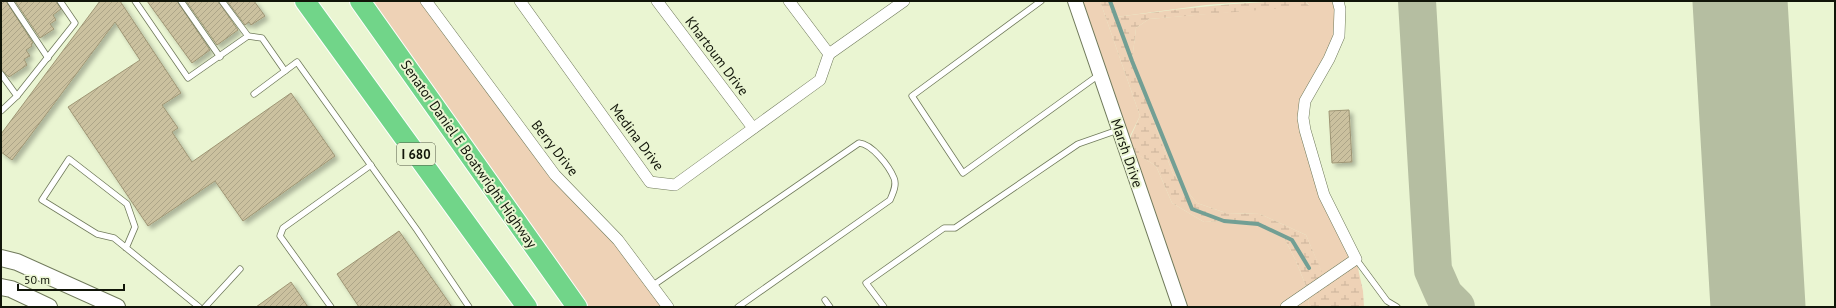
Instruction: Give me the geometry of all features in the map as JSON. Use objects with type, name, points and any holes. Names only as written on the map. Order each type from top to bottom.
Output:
[{"type":"highway","name":"I 680","points":[[305,1],[527,307]]},
{"type":"highway","name":"Senator Daniel E Boatwright Highway","points":[[360,1],[578,307]]},
{"type":"main road","points":[[1,258],[17,262],[117,307]]},
{"type":"main road","points":[[1,287],[11,289],[49,307]]},
{"type":"street","name":"Berry Drive","points":[[426,1],[555,175],[618,240],[668,307]]},
{"type":"street","name":"Medina Drive","points":[[520,1],[650,182],[675,186],[820,80],[829,54]]},
{"type":"street","name":"Khartoum Drive","points":[[657,1],[753,128]]},
{"type":"street","points":[[789,1],[829,54],[904,1]]},
{"type":"street","name":"Marsh Drive","points":[[1075,1],[1179,306]]},
{"type":"street","points":[[1286,307],[1356,259],[1324,195],[1305,130],[1303,118],[1305,101],[1312,85],[1329,59],[1339,36],[1340,9],[1338,1]]},
{"type":"lane","points":[[10,1],[48,58]]},
{"type":"lane","points":[[1,111],[17,96],[76,24],[60,1]]},
{"type":"lane","points":[[135,1],[188,78],[248,36],[262,38],[285,72]]},
{"type":"lane","points":[[181,1],[220,57]]},
{"type":"lane","points":[[222,1],[248,36]]},
{"type":"lane","points":[[1041,1],[912,96],[963,173],[1100,74]]},
{"type":"lane","points":[[254,94],[298,62],[469,307]]},
{"type":"lane","points":[[1,74],[17,96]]},
{"type":"lane","points":[[884,307],[866,283],[944,228],[955,228],[1078,144],[1119,130]]},
{"type":"lane","points":[[652,286],[859,143],[870,146],[894,178],[894,191],[890,200],[738,307]]},
{"type":"lane","points":[[126,248],[135,227],[127,204],[69,158],[42,200],[97,234],[114,238],[126,248],[199,307]]},
{"type":"lane","points":[[331,307],[280,236],[283,228],[371,165]]},
{"type":"lane","points":[[1356,259],[1387,301],[1397,307]]},
{"type":"lane","points":[[206,307],[240,269]]},
{"type":"lane","points":[[825,300],[830,307]]},
{"type":"green space","points":[[360,1],[426,1],[555,175],[618,240],[668,307],[577,307]]},
{"type":"green space","points":[[1075,1],[1100,1],[1140,116],[1125,146],[1156,166],[1172,203],[1204,222],[1224,221],[1258,224],[1283,236],[1295,259],[1308,291],[1309,307],[1180,307]]},
{"type":"green space","points":[[1100,1],[1110,1],[1116,17],[1234,4],[1305,1],[1309,6],[1149,19],[1136,28],[1132,61],[1173,174],[1197,203],[1226,213],[1260,214],[1306,235],[1325,279],[1356,259],[1363,291],[1364,307],[1309,307],[1308,291],[1295,259],[1283,236],[1258,224],[1224,221],[1204,222],[1172,203],[1156,166],[1126,147],[1140,116]]},
{"type":"green space","points":[[1110,1],[1263,1],[1206,5],[1116,17]]},
{"type":"green space","points":[[1305,1],[1338,1],[1339,36],[1305,101],[1313,160],[1356,259],[1325,280],[1306,235],[1260,214],[1226,213],[1197,203],[1173,174],[1132,61],[1136,28],[1149,19],[1309,5]]},
{"type":"building","points":[[1,1],[6,1],[33,43],[31,44],[32,46],[26,50],[30,56],[24,59],[27,65],[9,77],[1,70]]},
{"type":"building","points":[[15,1],[56,1],[61,9],[53,15],[56,20],[50,24],[54,29],[40,38]]},
{"type":"building","points":[[100,1],[120,1],[181,93],[162,105],[178,128],[172,132],[192,162],[291,93],[335,156],[243,221],[215,181],[148,226],[68,107],[140,60],[115,22],[12,160],[1,152],[1,134]]},
{"type":"building","points":[[147,1],[177,1],[210,50],[192,63]]},
{"type":"building","points":[[186,1],[218,1],[238,30],[217,45]]},
{"type":"building","points":[[227,1],[254,1],[265,16],[251,25],[249,22],[245,25]]},
{"type":"building","points":[[1349,110],[1352,162],[1332,163],[1329,111]]},
{"type":"building","points":[[399,231],[452,307],[359,307],[337,274]]},
{"type":"building","points":[[291,282],[308,307],[256,307]]},
{"type":"waterway","points":[[1110,1],[1132,61],[1192,209],[1224,221],[1258,224],[1292,240],[1309,268]]},
{"type":"taxiway","points":[[1417,1],[1433,270],[1444,295],[1456,307]]},
{"type":"runway","points":[[1740,1],[1758,307]]}]
